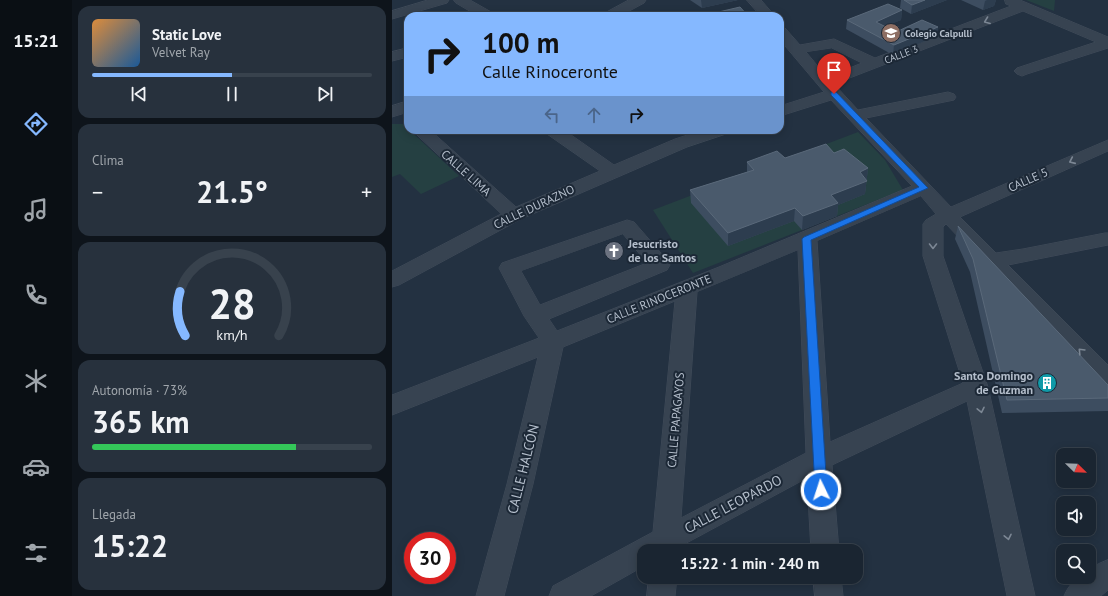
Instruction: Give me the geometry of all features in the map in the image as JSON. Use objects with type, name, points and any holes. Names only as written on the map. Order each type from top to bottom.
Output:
[{"type":"street","points":[[392,15],[442,0]]},
{"type":"street","points":[[461,0],[481,12]]},
{"type":"street","points":[[611,0],[634,2]]},
{"type":"street","points":[[754,0],[764,12]]},
{"type":"street","points":[[1007,0],[1108,42]]},
{"type":"street","points":[[617,12],[634,2]]},
{"type":"street","name":"CALLE 3","points":[[784,109],[875,64],[1023,6]]},
{"type":"street","points":[[786,40],[834,43],[875,64]]},
{"type":"street","points":[[786,40],[948,215],[1104,370]]},
{"type":"street","points":[[1022,71],[1108,42]]},
{"type":"street","points":[[392,57],[404,53]]},
{"type":"street","points":[[856,115],[948,97]]},
{"type":"street","name":"CALLE LIMA","points":[[424,134],[514,215]]},
{"type":"street","points":[[560,134],[612,172]]},
{"type":"street","name":"CALLE DURAZNO","points":[[392,280],[514,215],[612,172],[678,136],[692,134]]},
{"type":"street","name":"CALLE 5","points":[[976,387],[933,256],[933,224],[948,215],[1108,145]]},
{"type":"street","name":"CALLE RINOCERONTE","points":[[392,405],[687,288],[807,239],[924,188]]},
{"type":"street","points":[[535,316],[660,265],[628,226],[509,268],[535,316],[553,342]]},
{"type":"street","points":[[807,239],[825,544]]},
{"type":"street","points":[[993,260],[1023,256],[1105,239]]},
{"type":"street","name":"CALLE PAPAGAYOS","points":[[655,544],[687,288]]},
{"type":"street","name":"CALLE HALCÓN","points":[[490,596],[520,484],[553,342]]},
{"type":"street","points":[[976,387],[1021,596]]},
{"type":"street","name":"CALLE LEOPARDO","points":[[662,544],[819,459],[976,387]]},
{"type":"street","name":"CALLE LEOPARDO","points":[[563,596],[637,557]]},
{"type":"street","points":[[1078,596],[1108,573]]},
{"type":"street","points":[[661,596],[662,584]]},
{"type":"street","points":[[828,584],[829,596]]},
{"type":"green space","points":[[1026,0],[1055,0],[1054,11]]},
{"type":"green space","points":[[392,124],[403,124],[404,134],[414,134],[459,176],[421,194],[400,174],[392,177]]},
{"type":"green space","points":[[858,132],[885,160],[903,190],[693,273],[653,210]]},
{"type":"building","points":[[904,0],[925,0],[912,5]]},
{"type":"building","points":[[888,4],[902,10],[876,22],[896,32],[922,20],[938,27],[894,45],[847,20]]},
{"type":"building","points":[[740,7],[744,12],[719,12]]},
{"type":"building","points":[[826,144],[834,153],[844,149],[868,168],[860,172],[867,181],[831,195],[838,203],[803,216],[795,208],[728,233],[690,190],[754,170],[747,162],[777,151],[785,158]]},
{"type":"building","points":[[958,226],[1108,385],[1108,398],[1007,400],[973,259]]},
{"type":"place","name":"Colegio Calpulli","points":[[891,33]]},
{"type":"place","name":"Jesucristo de los Santos","points":[[614,251]]},
{"type":"place","name":"Santo Domingo de Guzman","points":[[1047,383]]},
{"type":"route","points":[[821,490],[807,239],[924,188],[856,115],[834,94]]}]
